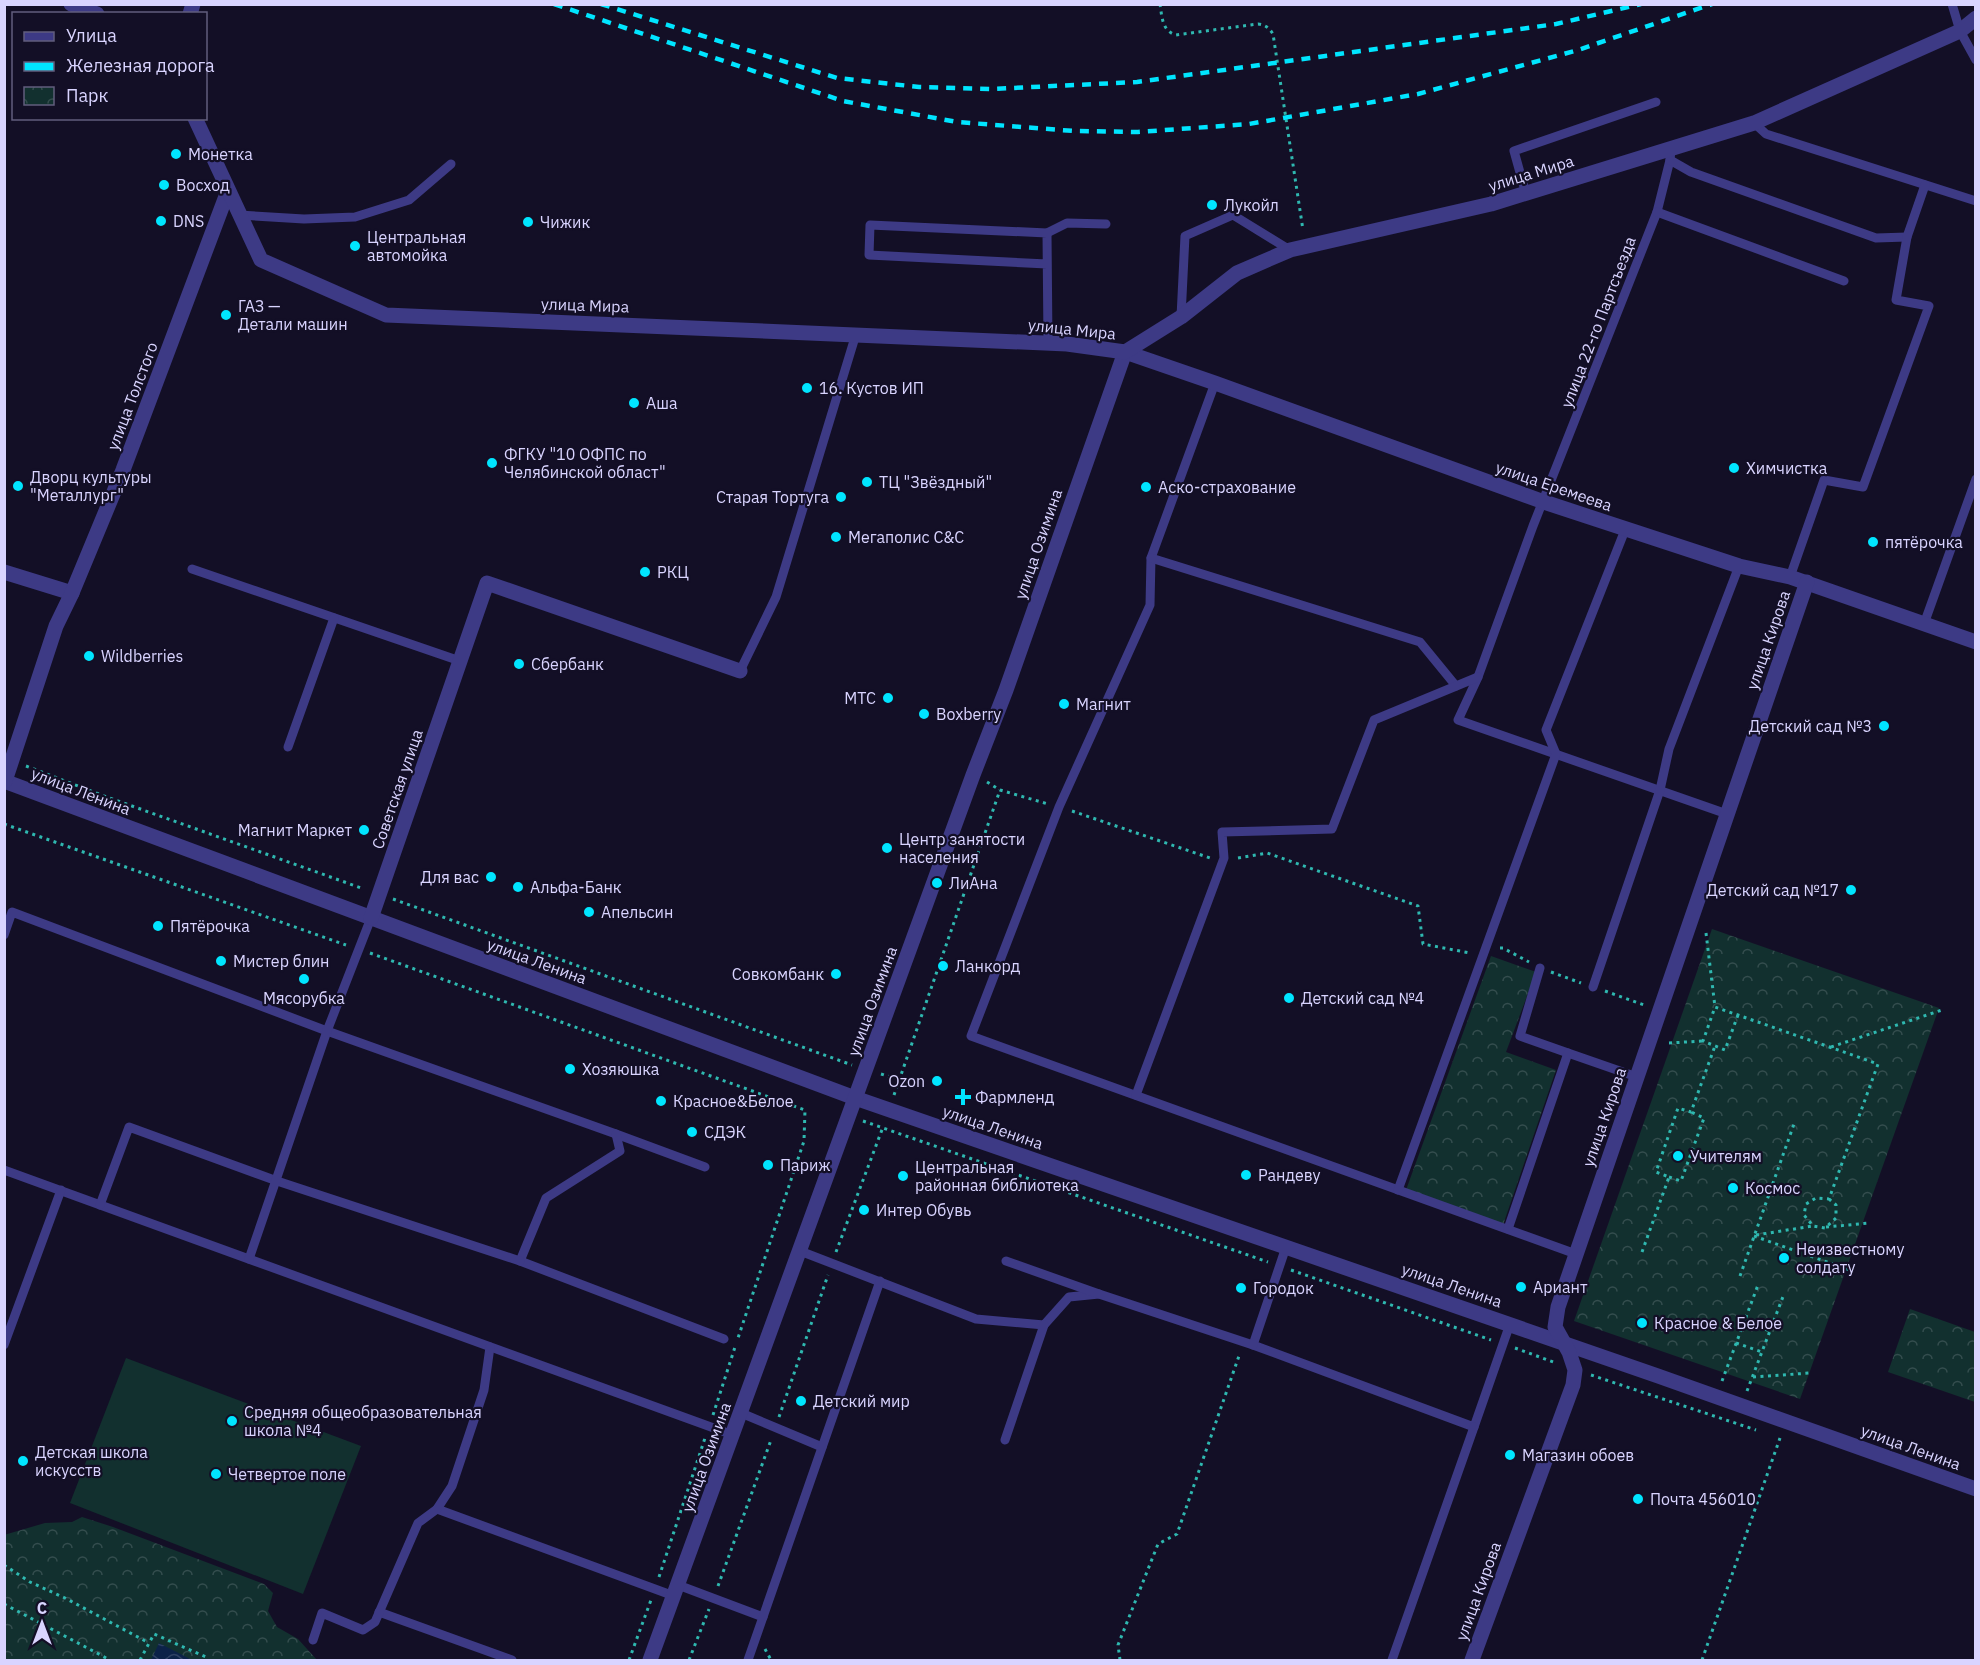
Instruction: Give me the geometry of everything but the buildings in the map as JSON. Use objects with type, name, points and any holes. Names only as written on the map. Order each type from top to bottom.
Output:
[{"type":"street","points":[[71,4],[92,12]]},
{"type":"street","name":"улица Мира","points":[[196,120],[261,260],[386,315],[1048,343],[1125,352],[1181,317],[1237,273],[1298,248],[1491,204],[1670,155],[1754,123],[1960,31],[1976,18]]},
{"type":"street","name":"улица Толстого","points":[[5,781],[56,626],[123,470],[228,191]]},
{"type":"street","name":"улица Еремеева","points":[[1125,352],[1625,530],[1739,566],[1807,582],[1976,642]]},
{"type":"street","name":"улица Озимина","points":[[650,1660],[1010,679],[1125,352]]},
{"type":"street","points":[[4,572],[72,593]]},
{"type":"street","name":"улица Кирова","points":[[1472,1660],[1573,1385],[1575,1370],[1555,1327],[1558,1307],[1807,582]]},
{"type":"street","name":"Советская улица","points":[[371,918],[487,583],[740,671]]},
{"type":"street","name":"улица Ленина","points":[[5,781],[855,1098],[1562,1342],[1976,1489]]},
{"type":"lane","points":[[1952,4],[1960,31],[1976,60]]},
{"type":"lane","points":[[1526,194],[1514,151],[1656,102]]},
{"type":"lane","points":[[1754,123],[1766,134],[1976,201]]},
{"type":"lane","points":[[1670,155],[1691,172],[1876,238],[1907,237]]},
{"type":"lane","name":"улица 22-го Партсъезда","points":[[1556,754],[1458,720],[1478,676],[1657,213],[1670,155]]},
{"type":"lane","points":[[239,215],[304,219],[355,217],[409,200],[451,164]]},
{"type":"lane","points":[[1790,577],[1824,480],[1863,487],[1929,306],[1896,300],[1907,237],[1925,185]]},
{"type":"lane","points":[[1657,213],[1844,281]]},
{"type":"lane","points":[[1181,317],[1185,236],[1233,215],[1298,248]]},
{"type":"lane","points":[[1047,264],[869,255],[870,225],[1047,233],[1067,223],[1106,224]]},
{"type":"lane","points":[[1047,233],[1048,343]]},
{"type":"lane","points":[[740,671],[776,597],[856,334]]},
{"type":"lane","points":[[1215,383],[1150,558],[1149,605],[1059,807],[971,1036],[1576,1254]]},
{"type":"lane","points":[[1924,624],[1976,479]]},
{"type":"lane","points":[[1398,1190],[1556,754],[1546,730],[1625,530]]},
{"type":"lane","points":[[1150,558],[1420,642],[1456,686]]},
{"type":"lane","points":[[1593,987],[1660,790],[1669,749],[1739,566]]},
{"type":"lane","points":[[192,569],[460,661]]},
{"type":"lane","points":[[288,747],[334,618]]},
{"type":"lane","points":[[1136,1095],[1224,858],[1222,832],[1332,829],[1374,720],[1478,676]]},
{"type":"lane","points":[[1556,754],[1727,814]]},
{"type":"lane","points":[[4,935],[12,912],[327,1031],[705,1167]]},
{"type":"lane","name":"Советская улица","points":[[249,1259],[327,1031],[371,918]]},
{"type":"lane","points":[[1540,968],[1520,1036],[1637,1077]]},
{"type":"lane","points":[[1508,1229],[1568,1053]]},
{"type":"lane","points":[[100,1204],[129,1127],[277,1181],[520,1261],[724,1339]]},
{"type":"lane","points":[[520,1261],[546,1198],[620,1151],[616,1134]]},
{"type":"lane","points":[[4,1170],[733,1435]]},
{"type":"lane","points":[[4,1345],[61,1190]]},
{"type":"lane","points":[[1249,1344],[1286,1247]]},
{"type":"lane","points":[[800,1251],[976,1319],[1044,1325]]},
{"type":"lane","points":[[1006,1261],[1249,1344],[1474,1427]]},
{"type":"lane","points":[[748,1660],[880,1281]]},
{"type":"lane","points":[[1005,1440],[1044,1325],[1069,1297],[1100,1294]]},
{"type":"lane","points":[[1392,1660],[1510,1324]]},
{"type":"lane","points":[[313,1640],[322,1613],[363,1630],[375,1622],[418,1523],[437,1509],[452,1486],[483,1390],[490,1347]]},
{"type":"lane","points":[[741,1413],[822,1447]]},
{"type":"lane","points":[[437,1509],[655,1590],[676,1591],[713,1598],[763,1617]]},
{"type":"lane","points":[[379,1612],[512,1660]]},
{"type":"path","points":[[1160,4],[1165,29],[1176,35],[1258,24],[1264,25],[1273,34],[1298,248]]},
{"type":"path","points":[[15,753],[21,764],[104,796],[817,1054],[900,1080]]},
{"type":"path","points":[[973,775],[1000,790],[1059,807],[1210,858],[1267,853],[1418,906],[1423,944],[1468,954],[1503,948],[1540,968],[1659,1011]]},
{"type":"path","points":[[689,1660],[900,1080],[1000,790]]},
{"type":"path","points":[[4,824],[805,1110],[804,1140],[655,1590],[629,1660]]},
{"type":"path","points":[[1703,1041],[1715,1007],[1706,933]]},
{"type":"path","points":[[1715,1007],[1878,1064],[1828,1198]]},
{"type":"path","points":[[1831,1047],[1942,1010]]},
{"type":"path","points":[[1669,1043],[1703,1041],[1725,1050],[1738,1015]]},
{"type":"path","points":[[1690,1112],[1715,1046]]},
{"type":"path","points":[[1678,1108],[1704,1118],[1681,1182],[1669,1177],[1656,1172],[1678,1108]]},
{"type":"path","points":[[855,1118],[1271,1264]]},
{"type":"path","points":[[1740,1276],[1794,1124]]},
{"type":"path","points":[[1642,1252],[1669,1177]]},
{"type":"path","points":[[1813,1226],[1804,1215],[1806,1204],[1816,1198],[1828,1198],[1836,1205],[1836,1218],[1825,1228]]},
{"type":"path","points":[[1754,1236],[1813,1226],[1825,1228],[1870,1223]]},
{"type":"path","points":[[1754,1236],[1852,1272]]},
{"type":"path","points":[[1282,1268],[1496,1342]]},
{"type":"path","points":[[1720,1385],[1758,1285]]},
{"type":"path","points":[[1746,1395],[1784,1294]]},
{"type":"path","points":[[1744,1322],[1770,1331]]},
{"type":"path","points":[[1736,1343],[1762,1352]]},
{"type":"path","points":[[1120,1660],[1118,1645],[1158,1544],[1177,1534],[1249,1344]]},
{"type":"path","points":[[1508,1346],[1757,1430]]},
{"type":"path","points":[[1753,1377],[1810,1373]]},
{"type":"path","points":[[1702,1660],[1780,1438]]},
{"type":"path","points":[[4,1565],[30,1582],[149,1643]]},
{"type":"path","points":[[4,1604],[110,1660]]},
{"type":"path","points":[[140,1660],[154,1634],[206,1657],[205,1660]]},
{"type":"green space","points":[[1712,929],[1939,1008],[1800,1399],[1574,1321]]},
{"type":"green space","points":[[1491,956],[1536,972],[1506,1052],[1556,1070],[1503,1225],[1406,1190]]},
{"type":"green space","points":[[1910,1309],[1975,1332],[1975,1402],[1888,1372]]},
{"type":"green space","name":"Четвертое поле","points":[[126,1358],[361,1446],[303,1594],[70,1503]]},
{"type":"green space","points":[[82,1517],[264,1584],[273,1593],[268,1611],[277,1627],[298,1639],[317,1660],[5,1660],[4,1535],[45,1523],[72,1522]]},
{"type":"water","points":[[159,1643],[192,1660],[151,1660]]},
{"type":"railway","points":[[554,4],[843,101],[957,122],[1074,131],[1138,132],[1249,124],[1418,94],[1578,50],[1712,4]]},
{"type":"railway","points":[[601,4],[837,78],[919,87],[992,89],[1137,82],[1556,24],[1641,4]]},
{"type":"place","name":"Монетка","points":[[176,154]]},
{"type":"place","name":"Восход","points":[[164,185]]},
{"type":"place","name":"Лукойл","points":[[1212,205]]},
{"type":"place","name":"DNS","points":[[161,221]]},
{"type":"place","name":"Чижик","points":[[528,222]]},
{"type":"place","name":"Центральная автомойка","points":[[355,246]]},
{"type":"place","name":"ГАЗ — Детали машин","points":[[226,315]]},
{"type":"place","name":"16. Кустов ИП","points":[[807,388]]},
{"type":"place","name":"Аша","points":[[634,403]]},
{"type":"place","name":"ФГКУ \"10 ОФПС по Челябинской област\"","points":[[492,463]]},
{"type":"place","name":"Химчистка","points":[[1734,468]]},
{"type":"place","name":"ТЦ \"Звёздный\"","points":[[867,482]]},
{"type":"place","name":"Дворц культуры \"Металлург\"","points":[[18,486]]},
{"type":"place","name":"Аско-страхование","points":[[1146,487]]},
{"type":"place","name":"Старая Тортуга","points":[[841,497]]},
{"type":"place","name":"Мегаполис C&C","points":[[836,537]]},
{"type":"place","name":"пятёрочка","points":[[1873,542]]},
{"type":"place","name":"РКЦ","points":[[645,572]]},
{"type":"place","name":"Wildberries","points":[[89,656]]},
{"type":"place","name":"Сбербанк","points":[[519,664]]},
{"type":"place","name":"МТС","points":[[888,698]]},
{"type":"place","name":"Магнит","points":[[1064,704]]},
{"type":"place","name":"Boxberry","points":[[924,714]]},
{"type":"place","name":"Детский сад №3","points":[[1884,726]]},
{"type":"place","name":"Магнит Маркет","points":[[364,830]]},
{"type":"place","name":"Центр занятости населения","points":[[887,848]]},
{"type":"place","name":"Для вас","points":[[491,877]]},
{"type":"place","name":"ЛиАна","points":[[937,883]]},
{"type":"place","name":"Альфа-Банк","points":[[518,887]]},
{"type":"place","name":"Детский сад №17","points":[[1851,890]]},
{"type":"place","name":"Апельсин","points":[[589,912]]},
{"type":"place","name":"Пятёрочка","points":[[158,926]]},
{"type":"place","name":"Мистер блин","points":[[221,961]]},
{"type":"place","name":"Ланкорд","points":[[943,966]]},
{"type":"place","name":"Совкомбанк","points":[[836,974]]},
{"type":"place","name":"Мясорубка","points":[[304,979]]},
{"type":"place","name":"Детский сад №4","points":[[1289,998]]},
{"type":"place","name":"Хозяюшка","points":[[570,1069]]},
{"type":"place","name":"Ozon","points":[[937,1081]]},
{"type":"place","name":"Фармленд","points":[[963,1097]]},
{"type":"place","name":"Красное&Белое","points":[[661,1101]]},
{"type":"place","name":"СДЭК","points":[[692,1132]]},
{"type":"place","name":"Учителям","points":[[1678,1156]]},
{"type":"place","name":"Париж","points":[[768,1165]]},
{"type":"place","name":"Рандеву","points":[[1246,1175]]},
{"type":"place","name":"Центральная районная библиотека","points":[[903,1176]]},
{"type":"place","name":"Космос","points":[[1733,1188]]},
{"type":"place","name":"Интер Обувь","points":[[864,1210]]},
{"type":"place","name":"Неизвестному солдату","points":[[1784,1258]]},
{"type":"place","name":"Ариант","points":[[1521,1287]]},
{"type":"place","name":"Городок","points":[[1241,1288]]},
{"type":"place","name":"Красное & Белое","points":[[1642,1323]]},
{"type":"place","name":"Детский мир","points":[[801,1401]]},
{"type":"place","name":"Средняя общеобразовательная школа №4","points":[[232,1421]]},
{"type":"place","name":"Магазин обоев","points":[[1510,1455]]},
{"type":"place","name":"Детская школа искусств","points":[[23,1461]]},
{"type":"place","name":"Четвертое поле","points":[[216,1474]]},
{"type":"place","name":"Почта 456010","points":[[1638,1499]]}]
